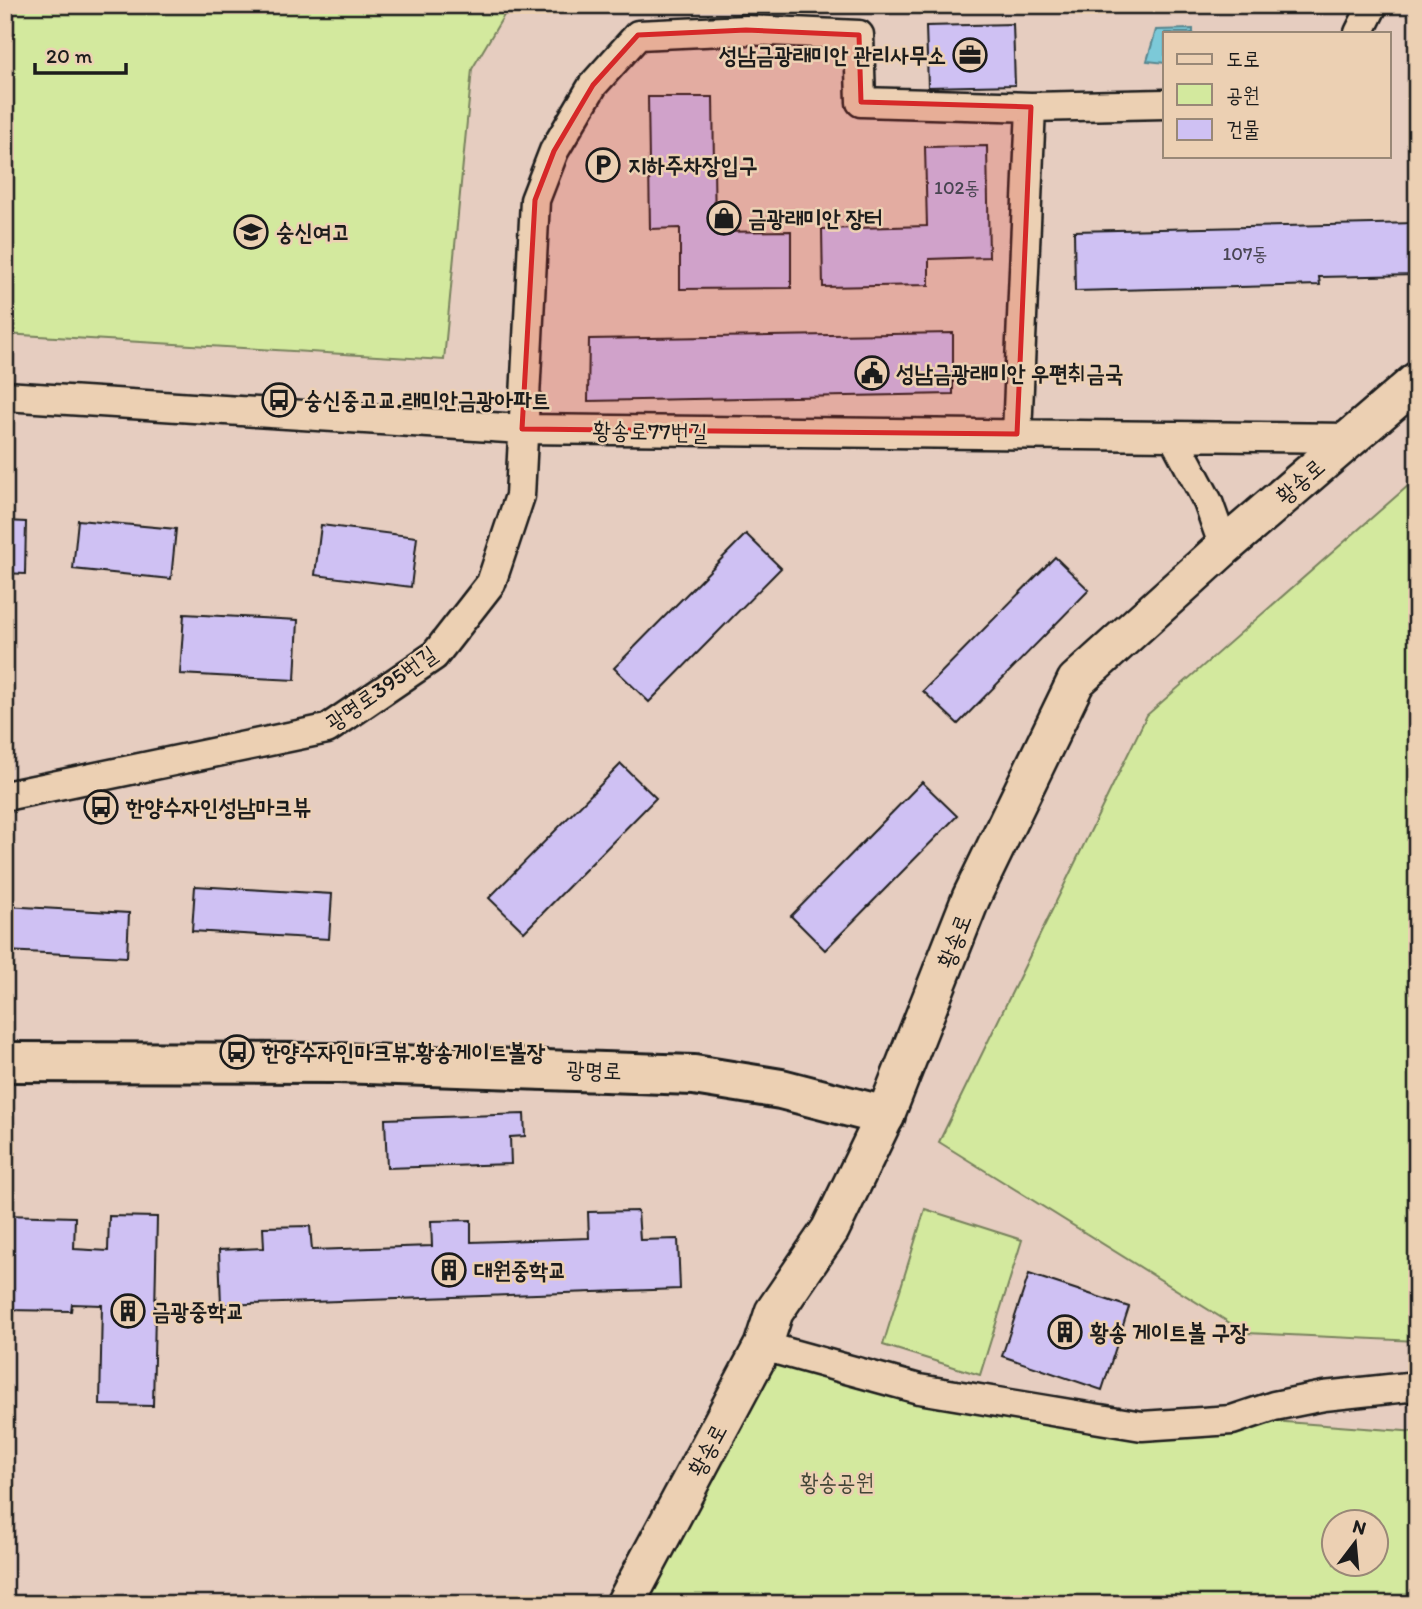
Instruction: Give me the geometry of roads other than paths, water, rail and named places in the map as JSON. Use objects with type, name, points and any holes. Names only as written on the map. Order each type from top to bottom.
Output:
[{"type":"main road","name":"광명로","points":[[5,1062],[337,1063],[694,1074],[781,1089],[885,1116]]},
{"type":"street","points":[[1360,32],[1373,5]]},
{"type":"street","name":"광명로395번길","points":[[5,796],[327,729],[434,656],[491,583],[520,496],[535,200],[554,151],[593,85],[638,35],[746,30],[859,35],[861,102],[1031,107]]},
{"type":"street","points":[[1017,434],[1031,107],[1163,104]]},
{"type":"street","name":"황송로","points":[[625,1604],[763,1346],[774,1312],[830,1230],[885,1116],[971,898],[1076,681],[1224,547],[1417,381]]},
{"type":"street","name":"황송로77번길","points":[[5,396],[522,429],[1351,438]]},
{"type":"street","points":[[1173,436],[1208,502],[1224,547]]},
{"type":"street","points":[[763,1346],[919,1389],[1142,1426],[1232,1420],[1274,1406],[1311,1399],[1417,1386]]},
{"type":"water","points":[[1193,29],[1193,32],[1163,32],[1163,63],[1147,61],[1156,30]]},
{"type":"place","name":"성남금광래미안 관리사무소","points":[[970,55]]},
{"type":"place","name":"지하주차장입구","points":[[603,165]]},
{"type":"place","name":"금광래미안 장터","points":[[724,218]]},
{"type":"place","name":"숭신여고","points":[[251,232]]},
{"type":"place","name":"성남금광래미안 우편취금국","points":[[872,373]]},
{"type":"place","name":"숭신중고교.래미안금광아파트","points":[[279,400]]},
{"type":"place","name":"한양수자인성남마크뷰","points":[[101,807]]},
{"type":"place","name":"한양수자인마크뷰.황송게이트볼장","points":[[237,1052]]},
{"type":"place","name":"대원중학교","points":[[449,1270]]},
{"type":"place","name":"금광중학교","points":[[128,1311]]},
{"type":"place","name":"황송 게이트볼 구장","points":[[1065,1332]]},
{"type":"park label","name":"황송공원","points":[[837,1482]]}]
